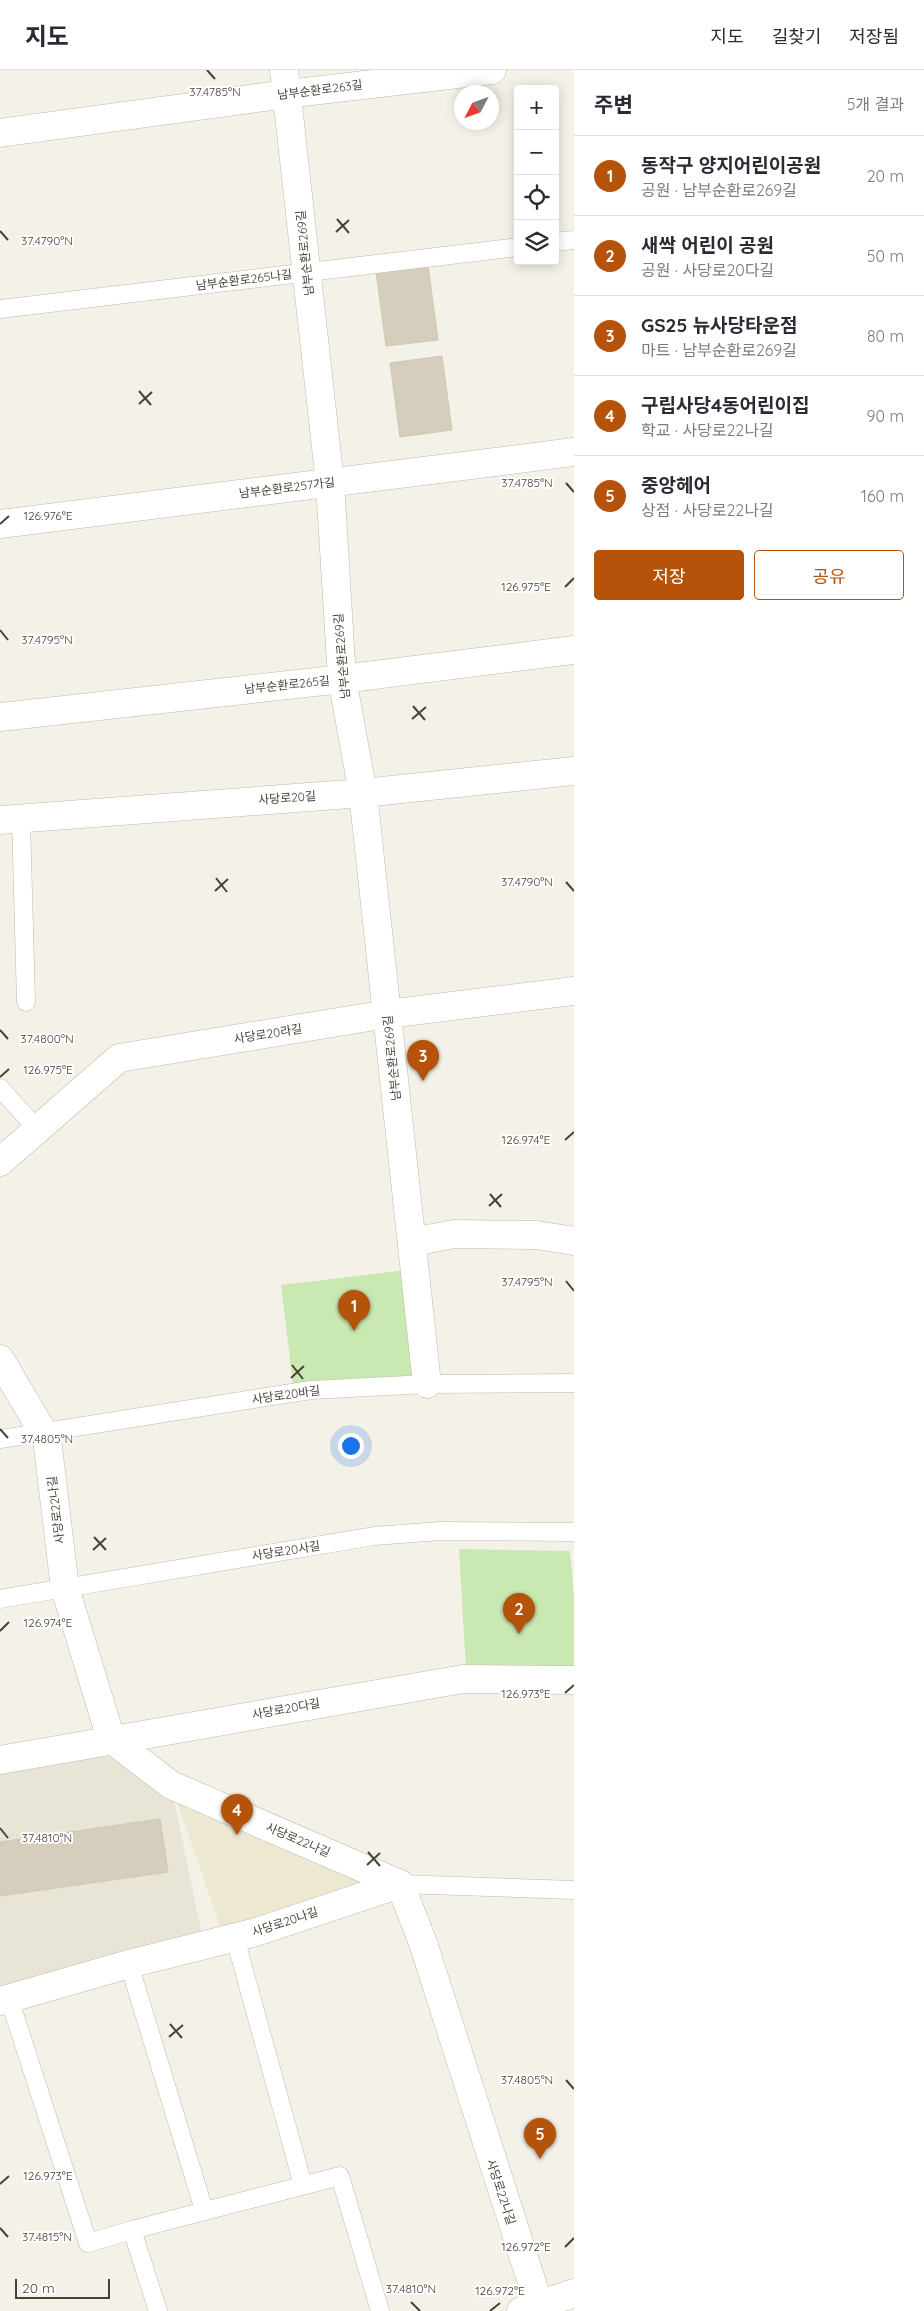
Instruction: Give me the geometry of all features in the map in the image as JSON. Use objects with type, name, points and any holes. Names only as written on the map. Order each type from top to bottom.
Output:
[{"type":"street","name":"남부순환로263길","points":[[0,134],[286,82],[492,70]]},
{"type":"street","name":"남부순환로269길","points":[[286,82],[330,482],[342,679],[363,793],[427,1384]]},
{"type":"street","name":"남부순환로257가길","points":[[0,524],[574,452]]},
{"type":"street","name":"남부순환로265길","points":[[0,717],[342,679],[574,650]]},
{"type":"street","name":"사당로20길","points":[[11,819],[363,793],[574,771]]},
{"type":"street","name":"사당로20라길","points":[[0,1162],[119,1058],[387,1014],[574,991]]},
{"type":"street","points":[[412,1242],[454,1234],[536,1235],[574,1241]]},
{"type":"street","name":"사당로22나길","points":[[0,1359],[47,1439],[64,1588],[111,1739],[171,1785],[400,1884],[423,1943],[533,2309]]},
{"type":"street","name":"사당로20다길","points":[[0,1760],[111,1739],[463,1679],[574,1680]]},
{"type":"street","name":"사당로20나길","points":[[4,2000],[129,1964],[235,1938],[400,1884]]},
{"type":"street","points":[[533,2309],[574,2293]]},
{"type":"lane","points":[[559,242],[574,240]]},
{"type":"lane","name":"남부순환로265나길","points":[[0,309],[514,247]]},
{"type":"lane","points":[[11,819],[26,1002]]},
{"type":"lane","points":[[0,1088],[38,1130]]},
{"type":"lane","name":"사당로20바길","points":[[0,1439],[312,1390],[427,1384],[574,1383]]},
{"type":"lane","name":"사당로20사길","points":[[0,1599],[374,1536],[440,1531],[574,1532]]},
{"type":"lane","name":"사당로20나길","points":[[400,1884],[574,1890]]},
{"type":"lane","points":[[235,1938],[303,2185]]},
{"type":"lane","points":[[129,1964],[204,2210]]},
{"type":"lane","points":[[4,2000],[88,2243],[204,2210],[340,2176],[380,2311]]},
{"type":"lane","points":[[132,2230],[158,2311]]},
{"type":"shaded area","points":[[95,1750],[171,1785],[203,1940],[0,1995],[0,1768]]},
{"type":"shaded area","points":[[171,1785],[400,1884],[225,1940]]},
{"type":"green space","points":[[415,1269],[427,1384],[294,1393],[281,1285]]},
{"type":"green space","points":[[459,1549],[570,1551],[574,1597],[574,1673],[466,1670]]},
{"type":"building","points":[[428,265],[438,340],[386,346],[376,272]]},
{"type":"building","points":[[442,356],[452,430],[400,437],[390,363]]},
{"type":"building","points":[[160,1819],[168,1872],[0,1896],[0,1842]]},
{"type":"place","name":"GS25 뉴사당타운점","points":[[423,1081]]},
{"type":"place","name":"동작구 양지어린이공원","points":[[354,1331]]},
{"type":"place","name":"새싹 어린이 공원","points":[[519,1634]]},
{"type":"place","name":"구립사당4동어린이집","points":[[237,1835]]},
{"type":"place","name":"중앙헤어","points":[[540,2159]]}]
